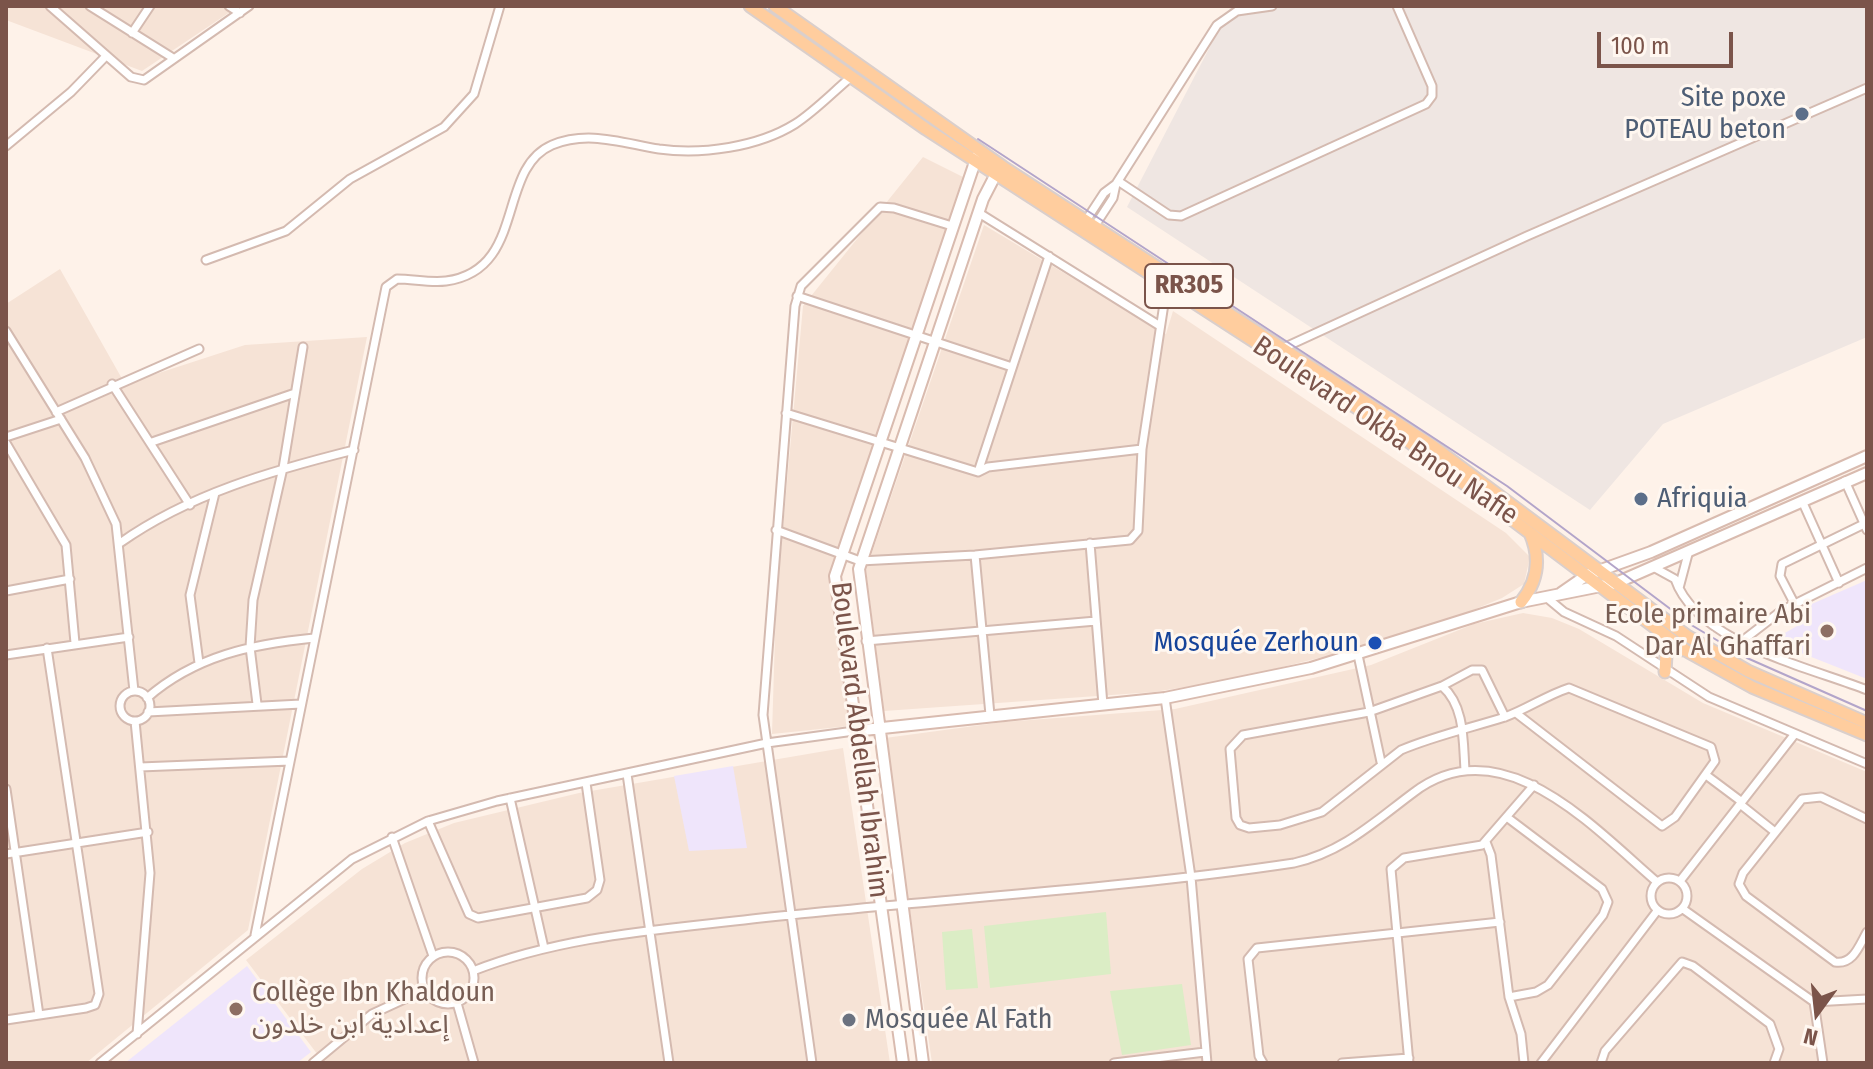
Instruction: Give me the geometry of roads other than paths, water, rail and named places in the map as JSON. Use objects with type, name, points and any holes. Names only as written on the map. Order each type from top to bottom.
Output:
[{"type":"main road","name":"Boulevard Okba Bnou Nafie","points":[[750,6],[851,77],[1285,347],[1443,453],[1593,573],[1603,588],[1685,650],[1752,687],[1867,735]]},
{"type":"main road","name":"Boulevard Okba Bnou Nafie","points":[[775,6],[977,156]]},
{"type":"main road","name":"Boulevard Okba Bnou Nafie","points":[[1088,227],[1167,284],[1442,464],[1528,529],[1593,573],[1616,583],[1687,636],[1727,660],[1867,723]]},
{"type":"main road","points":[[1521,602],[1531,588],[1537,562],[1528,529]]},
{"type":"main road","points":[[1665,672],[1666,654],[1673,649],[1685,650]]},
{"type":"street","points":[[50,6],[137,80],[144,80],[249,6]]},
{"type":"street","points":[[132,33],[150,6]]},
{"type":"street","points":[[229,6],[240,13]]},
{"type":"street","points":[[206,260],[286,231],[350,179],[444,127],[474,94],[500,6]]},
{"type":"street","points":[[1088,227],[1113,198],[1117,183],[1217,25],[1237,11],[1272,6]]},
{"type":"street","points":[[1117,183],[1169,215],[1181,216],[1426,104],[1432,96],[1432,86],[1397,6]]},
{"type":"street","points":[[95,7],[173,58]]},
{"type":"street","points":[[6,146],[71,92],[106,56]]},
{"type":"street","points":[[255,935],[386,287],[397,279],[444,282],[482,267],[508,227],[522,179],[537,155],[549,146],[584,136],[681,152],[755,140],[794,124],[851,77]]},
{"type":"street","points":[[1273,353],[1513,242],[1867,88]]},
{"type":"street","name":"Boulevard Abdellah Ibrahim","points":[[903,1063],[854,731],[835,576],[977,156]]},
{"type":"street","name":"Boulevard Abdellah Ibrahim","points":[[923,1063],[866,641],[860,561],[979,213],[999,169]]},
{"type":"street","points":[[812,1063],[763,729],[776,530],[797,296],[801,286],[880,207],[894,208],[952,226]]},
{"type":"street","points":[[979,213],[1160,326]]},
{"type":"street","points":[[978,472],[1049,256]]},
{"type":"street","points":[[776,530],[860,561],[975,555],[1130,540],[1138,531],[1142,449],[1167,284]]},
{"type":"street","points":[[797,296],[1012,367]]},
{"type":"street","points":[[6,331],[61,419],[108,503],[120,543],[134,691]]},
{"type":"street","points":[[257,704],[250,647],[253,600],[283,468],[303,347]]},
{"type":"street","points":[[56,412],[112,384],[199,349]]},
{"type":"street","points":[[112,384],[190,505]]},
{"type":"street","points":[[152,442],[295,393]]},
{"type":"street","points":[[786,413],[978,472],[988,467],[1142,449]]},
{"type":"street","points":[[6,437],[61,419]]},
{"type":"street","points":[[7,446],[66,545],[75,643]]},
{"type":"street","points":[[120,543],[144,526],[215,493],[283,468],[354,450]]},
{"type":"street","points":[[1561,593],[1593,573],[1651,552],[1867,456]]},
{"type":"street","points":[[100,1063],[352,859],[428,821],[510,798],[767,743],[990,715],[1165,698],[1262,680],[1358,655],[1521,602],[1603,588],[1688,554],[1803,503],[1844,480],[1867,473]]},
{"type":"street","points":[[1794,603],[1780,568],[1866,527],[1844,480]]},
{"type":"street","points":[[199,663],[190,595],[215,493]]},
{"type":"street","points":[[1803,503],[1839,583]]},
{"type":"street","points":[[1090,543],[1103,705]]},
{"type":"street","points":[[1679,590],[1688,554]]},
{"type":"street","points":[[975,555],[990,715]]},
{"type":"street","points":[[1655,568],[1675,579],[1694,611],[1742,641],[1867,690]]},
{"type":"street","points":[[1742,641],[1768,619],[1794,603],[1867,568]]},
{"type":"street","points":[[6,591],[70,579]]},
{"type":"street","points":[[1546,597],[1564,612],[1628,644],[1665,672],[1709,697],[1867,764]]},
{"type":"street","points":[[866,641],[1096,621]]},
{"type":"street","points":[[6,655],[129,637]]},
{"type":"street","points":[[147,698],[199,663],[250,647],[314,638]]},
{"type":"street","points":[[6,1020],[95,1005],[99,994],[47,648]]},
{"type":"street","points":[[1358,655],[1381,762]]},
{"type":"street","points":[[1505,717],[1482,670],[1472,670],[1442,686],[1369,712],[1236,739],[1229,753],[1236,818],[1240,825],[1249,828],[1314,816],[1339,800],[1381,762],[1410,746],[1505,717],[1516,713],[1564,689],[1579,689],[1711,747],[1716,758],[1671,822],[1662,826],[1516,713]]},
{"type":"street","points":[[1442,686],[1455,703],[1463,730],[1465,770]]},
{"type":"street","points":[[135,721],[124,716],[120,707],[125,694],[134,691],[147,698]]},
{"type":"street","points":[[147,698],[148,712]]},
{"type":"street","points":[[1165,698],[1191,877],[1207,1063]]},
{"type":"street","points":[[135,721],[148,712],[301,704]]},
{"type":"street","points":[[135,721],[148,832],[148,915],[137,1034]]},
{"type":"street","points":[[1680,881],[1794,735]]},
{"type":"street","points":[[140,767],[290,761]]},
{"type":"street","points":[[473,971],[544,948],[650,931],[901,903],[1191,877],[1317,857],[1364,833],[1433,780],[1465,770],[1491,771],[1534,785],[1657,882]]},
{"type":"street","points":[[627,774],[669,1062],[660,1063]]},
{"type":"street","points":[[1706,775],[1775,832]]},
{"type":"street","points":[[428,821],[469,914],[478,918],[587,898],[597,890],[600,880],[586,783]]},
{"type":"street","points":[[1342,1063],[1409,1060],[1390,873],[1396,862],[1486,842],[1534,785]]},
{"type":"street","points":[[6,789],[39,1015]]},
{"type":"street","points":[[1867,819],[1812,795],[1797,803],[1741,877],[1742,892],[1835,962],[1851,959],[1867,932]]},
{"type":"street","points":[[510,798],[544,948]]},
{"type":"street","points":[[1508,818],[1602,889],[1608,902],[1603,915],[1548,985],[1536,992],[1509,997]]},
{"type":"street","points":[[6,854],[148,832]]},
{"type":"street","points":[[392,837],[433,956]]},
{"type":"street","points":[[1486,842],[1491,855],[1509,997],[1521,1034],[1524,1063]]},
{"type":"street","points":[[1657,911],[1651,897],[1657,882],[1669,878],[1680,881],[1687,891],[1683,909]]},
{"type":"street","points":[[1657,911],[1671,915],[1683,909]]},
{"type":"street","points":[[1683,909],[1814,1002],[1867,999]]},
{"type":"street","points":[[1541,1063],[1657,911]]},
{"type":"street","points":[[1263,1063],[1257,1042],[1248,959],[1251,953],[1264,946],[1500,922]]},
{"type":"street","points":[[445,952],[457,954],[473,971],[471,991],[457,1003],[438,1003],[424,990],[422,978],[425,966],[433,956],[445,952]]},
{"type":"street","points":[[1601,1063],[1605,1051],[1674,967],[1685,962],[1770,1024],[1779,1049],[1774,1063]]},
{"type":"street","points":[[313,1063],[372,1014],[424,990]]},
{"type":"street","points":[[1814,1002],[1823,1063]]},
{"type":"street","points":[[457,1003],[474,1063]]},
{"type":"street","points":[[1114,1063],[1205,1052]]},
{"type":"tram line","points":[[978,139],[1507,486],[1693,626],[1747,658],[1867,711]]},
{"type":"place","name":"Site poxe POTEAU beton","points":[[1802,114]]},
{"type":"place","name":"Afriquia","points":[[1641,499]]},
{"type":"place","name":"Ecole primaire Abi Dar Al Ghaffari","points":[[1827,631]]},
{"type":"place","name":"Mosquée Zerhoun","points":[[1375,643]]},
{"type":"place","name":"Collège Ibn Khaldoun إعدادية ابن خلدون","points":[[236,1009]]},
{"type":"place","name":"Mosquée Al Fath","points":[[849,1020]]}]
